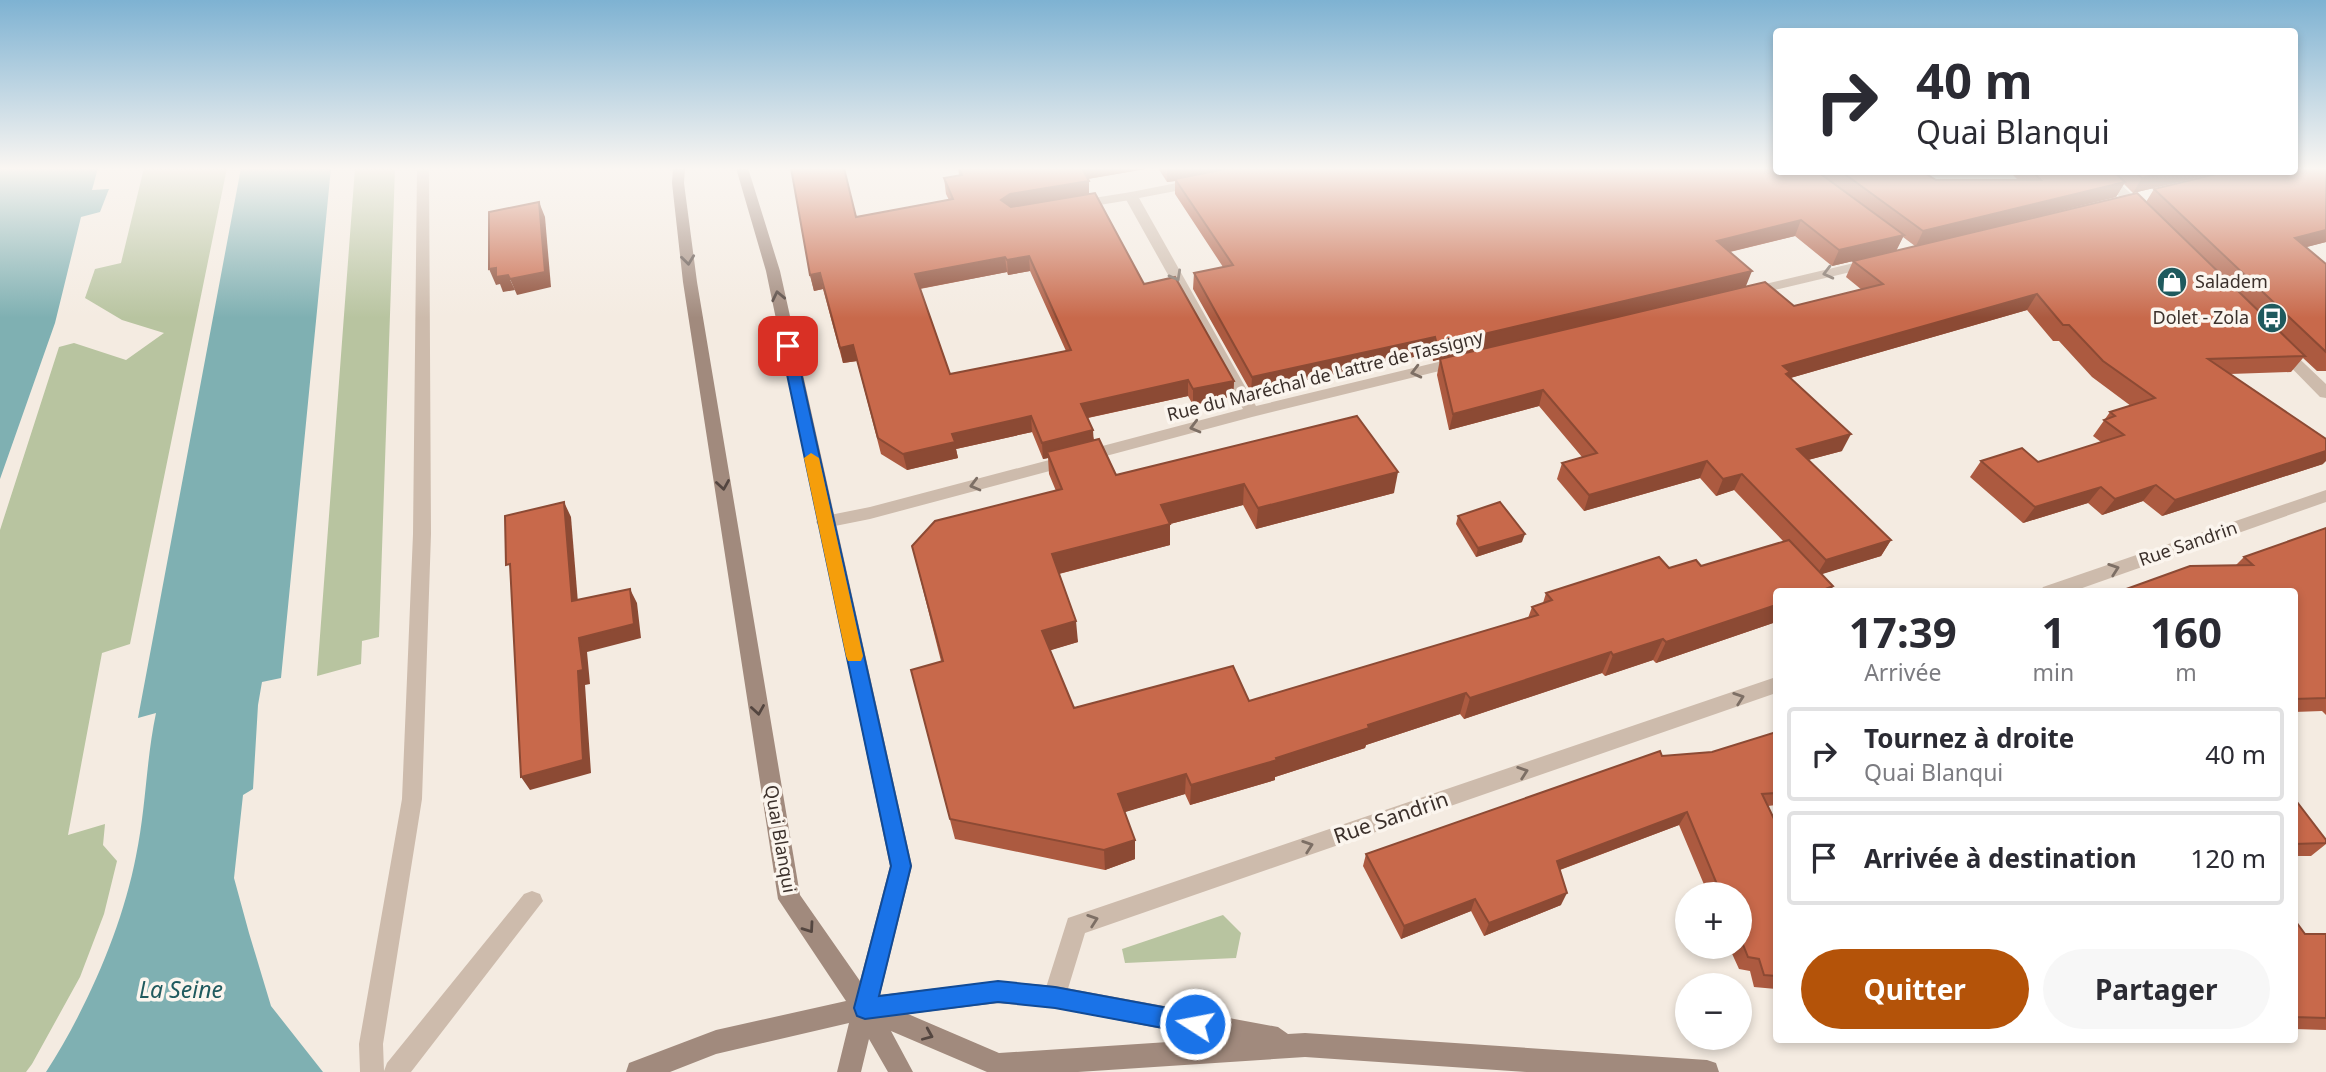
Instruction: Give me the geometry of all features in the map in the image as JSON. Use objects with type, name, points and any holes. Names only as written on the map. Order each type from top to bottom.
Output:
[{"type":"main road","name":"Quai Blanqui","points":[[682,218],[690,282],[789,899],[865,1008],[901,1072]]},
{"type":"main road","points":[[758,218],[773,271],[901,866],[849,1072]]},
{"type":"main road","points":[[638,1072],[716,1042],[865,1008],[998,992],[1055,997],[1305,1045],[1707,1072]]},
{"type":"main road","points":[[865,1008],[999,1065],[1305,1045]]},
{"type":"street","points":[[372,1072],[371,1044],[412,799],[422,534],[423,218]]},
{"type":"street","points":[[1143,218],[1252,412]]},
{"type":"street","points":[[1737,295],[1885,260]]},
{"type":"street","points":[[2266,334],[2326,393]]},
{"type":"street","name":"Rue du Maréchal de Lattre de Tassigny","points":[[825,522],[870,513],[1252,412],[1481,357]]},
{"type":"street","name":"Rue Sandrin","points":[[2061,588],[2326,496]]},
{"type":"street","name":"Rue Sandrin","points":[[1055,997],[1076,926],[1773,686]]},
{"type":"street","points":[[396,1072],[532,901]]},
{"type":"green space","points":[[132,218],[217,218],[130,644],[102,653],[68,835],[105,824],[103,845],[117,861],[104,914],[80,977],[32,1064],[26,1072],[0,1072],[0,530],[59,347],[74,343],[126,360],[164,333],[122,320],[85,298],[95,269],[121,263]]},
{"type":"green space","points":[[351,218],[393,218],[379,637],[362,641],[361,664],[317,676]]},
{"type":"green space","points":[[1223,915],[1241,933],[1236,958],[1125,963],[1122,949]]},
{"type":"water","points":[[0,218],[81,218],[55,323],[0,479]]},
{"type":"water","name":"La Seine","points":[[232,218],[326,218],[281,678],[262,682],[253,789],[243,795],[234,878],[271,1006],[323,1072],[46,1072],[75,1022],[101,968],[130,884],[142,820],[156,713],[138,718]]},
{"type":"building","points":[[489,218],[540,218],[545,272],[510,279],[508,275],[496,277],[496,268],[489,269]]},
{"type":"building","points":[[800,218],[1108,218],[1144,284],[1175,277],[1234,381],[1193,389],[1188,380],[1081,404],[1093,430],[1042,443],[1031,416],[952,434],[955,442],[903,454],[878,438],[853,345],[840,348],[820,273],[810,275]],"holes":[[[1029,256],[1071,350],[950,374],[915,274],[1005,257],[1007,260]]]},
{"type":"building","points":[[1201,218],[1881,218],[1904,235],[1839,250],[1801,220],[1717,241],[1752,271],[1437,345],[1435,337],[1252,377],[1194,273],[1233,265]]},
{"type":"building","points":[[1905,218],[1976,218],[1923,231]]},
{"type":"building","points":[[2032,218],[2163,218],[2305,356],[2208,359],[2326,439],[2326,451],[2175,500],[2156,485],[2115,499],[2101,487],[2035,507],[1981,461],[2022,448],[2038,462],[2124,435],[2104,420],[2115,416],[2110,412],[2155,398],[2103,361],[2069,325],[2063,325],[2037,294],[1783,366],[1790,372],[1786,374],[1851,434],[1797,449],[1891,540],[1826,560],[1742,474],[1723,479],[1707,461],[1589,495],[1562,463],[1597,453],[1543,390],[1453,414],[1440,359],[1765,282],[1794,306],[1883,284],[1853,261]]},
{"type":"building","points":[[2185,218],[2326,218],[2326,230],[2295,238],[2326,264],[2326,352]]},
{"type":"building","points":[[1357,416],[1398,472],[1258,508],[1244,484],[1161,505],[1170,524],[1052,554],[1076,621],[1042,631],[1074,708],[1233,666],[1249,701],[1538,615],[1532,607],[1552,600],[1546,593],[1659,557],[1669,568],[1696,560],[1701,566],[1789,540],[1833,586],[1773,588],[1773,606],[1666,642],[1663,639],[1613,655],[1611,652],[1470,698],[1466,693],[1368,725],[1369,728],[1276,758],[1277,760],[1191,785],[1186,774],[1118,794],[1135,840],[1104,850],[950,819],[911,670],[943,661],[912,546],[935,521],[1062,489],[1047,452],[1099,439],[1116,475]]},
{"type":"building","points":[[564,502],[572,601],[630,589],[634,624],[579,638],[583,670],[578,671],[583,760],[521,777],[505,516]]},
{"type":"building","points":[[1500,502],[1525,534],[1478,548],[1458,516]]},
{"type":"building","points":[[2326,528],[2326,698],[2298,699],[2298,588],[2129,588],[2190,566],[2253,565],[2244,557]]},
{"type":"building","points":[[1773,733],[1773,793],[1762,794],[1773,817],[1773,976],[1764,975],[1759,959],[1752,958],[1752,882],[1716,882],[1687,812],[1557,861],[1567,893],[1489,923],[1475,899],[1404,926],[1366,854],[1660,751],[1662,756],[1712,752]]},
{"type":"building","points":[[2298,803],[2326,840],[2326,843],[2298,844]]},
{"type":"building","points":[[2298,924],[2305,934],[2326,934],[2326,1018],[2298,1017]]},
{"type":"slow traffic","points":[[811,458],[854,656]]},
{"type":"place","name":"Saladem","points":[[2172,282]]},
{"type":"place","name":"Dolet - Zola","points":[[2272,318]]},
{"type":"route","points":[[788,346],[901,866],[865,1008],[998,992],[1055,997],[1195,1024]]}]
